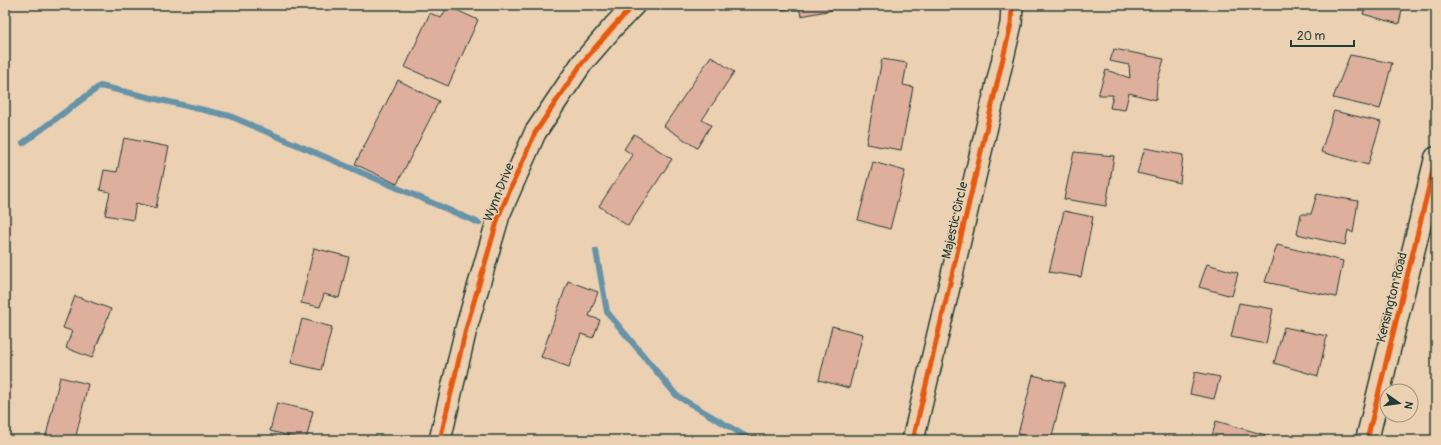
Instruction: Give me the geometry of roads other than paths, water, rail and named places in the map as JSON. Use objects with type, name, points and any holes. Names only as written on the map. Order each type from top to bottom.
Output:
[{"type":"street","name":"Wynn Drive","points":[[440,440],[466,329],[499,215],[535,133],[582,64],[634,5]]},
{"type":"street","name":"Majestic Circle","points":[[913,440],[1011,24],[1012,5]]},
{"type":"street","name":"Kensington Road","points":[[1367,440],[1436,158]]},
{"type":"waterway","points":[[23,143],[100,86],[230,116],[479,223]]},
{"type":"waterway","points":[[596,251],[607,312],[677,396],[752,440]]}]
